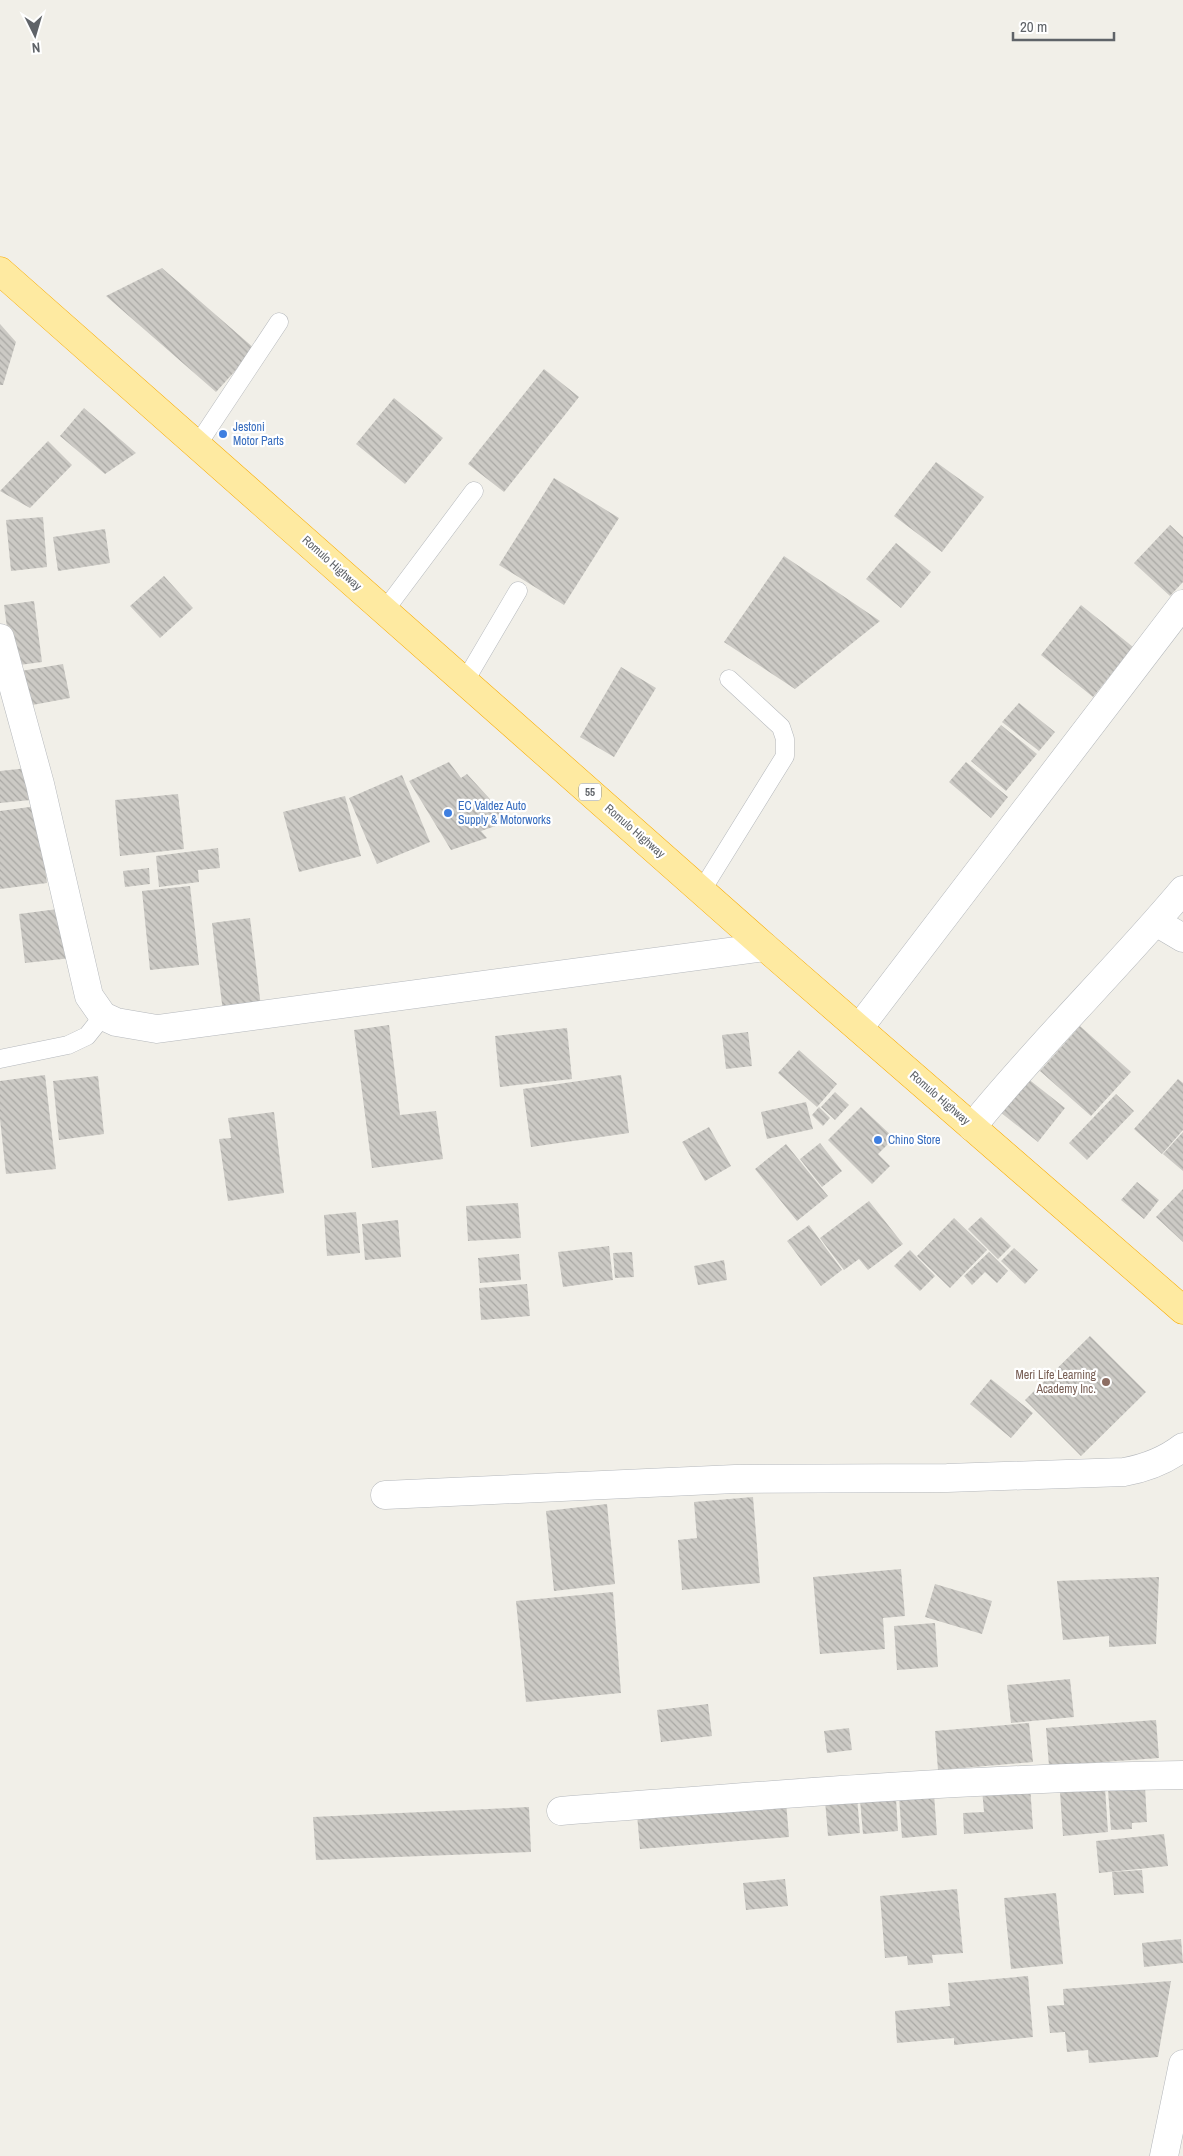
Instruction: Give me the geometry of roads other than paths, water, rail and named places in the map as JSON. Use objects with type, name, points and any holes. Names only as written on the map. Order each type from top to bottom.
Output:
[{"type":"highway","name":"Romulo Highway","points":[[0,270],[765,947],[1183,1310]]},
{"type":"street","points":[[859,1028],[1183,604]]},
{"type":"street","points":[[0,638],[40,784],[89,996],[103,1016],[116,1022],[157,1029],[765,947]]},
{"type":"street","points":[[972,1126],[1000,1092],[1183,890]]},
{"type":"street","points":[[1156,922],[1183,938]]},
{"type":"street","points":[[385,1494],[735,1479],[947,1478],[1124,1472],[1142,1469],[1158,1463],[1183,1446]]},
{"type":"street","points":[[561,1811],[978,1781],[1069,1776],[1183,1775]]},
{"type":"street","points":[[1164,2156],[1183,2064]]},
{"type":"lane","points":[[198,444],[279,322]]},
{"type":"lane","points":[[385,610],[474,491]]},
{"type":"lane","points":[[465,681],[518,591]]},
{"type":"lane","points":[[702,890],[785,756],[781,727],[729,679]]},
{"type":"lane","points":[[0,1058],[68,1045],[87,1036],[103,1016]]},
{"type":"place","name":"Jestoni Motor Parts","points":[[223,434]]},
{"type":"place","name":"EC Valdez Auto Supply & Motorworks","points":[[448,813]]},
{"type":"place","name":"Chino Store","points":[[878,1140]]},
{"type":"place","name":"Meri Life Learning Academy Inc.","points":[[1106,1382]]}]
